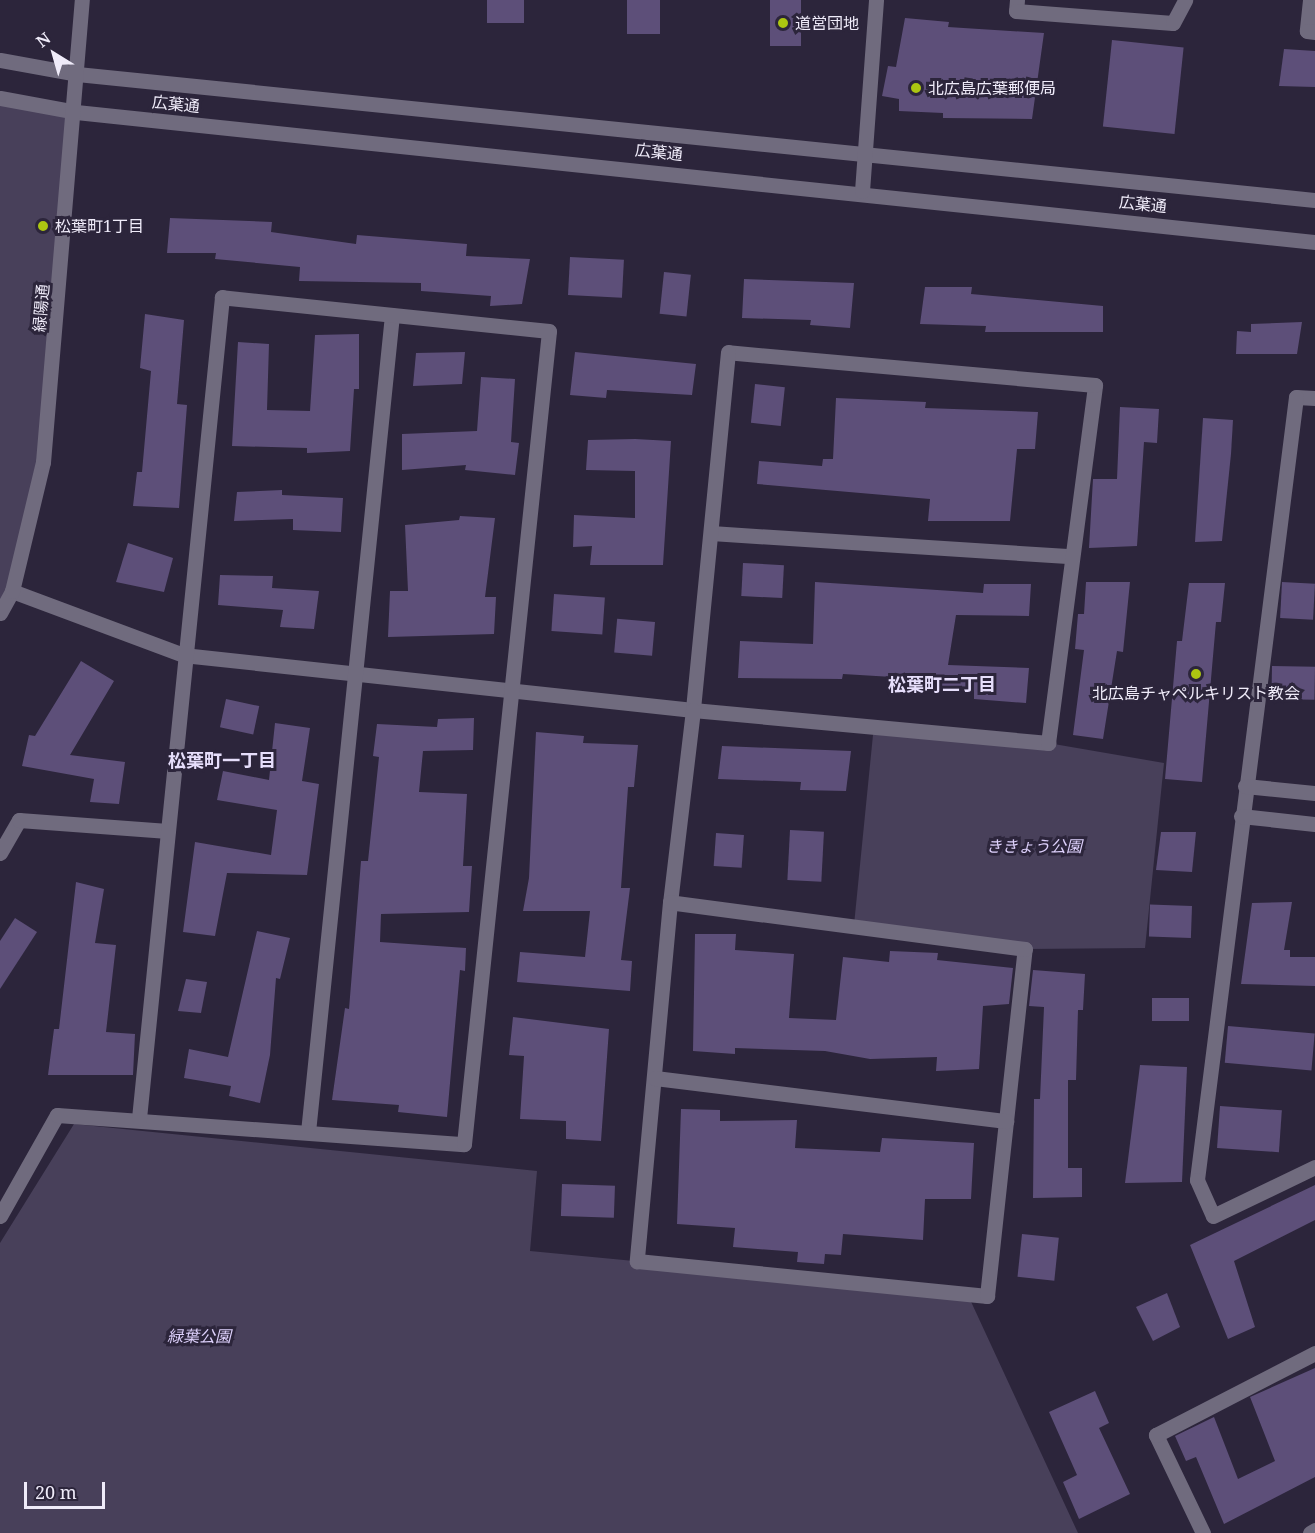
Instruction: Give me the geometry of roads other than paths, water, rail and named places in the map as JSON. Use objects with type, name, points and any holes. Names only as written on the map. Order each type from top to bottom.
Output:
[{"type":"street","name":"緑陽通","points":[[0,613],[12,591],[43,462],[75,112],[81,0]]},
{"type":"street","points":[[862,191],[876,0]]},
{"type":"street","points":[[1017,0],[1016,11],[1173,23],[1185,0]]},
{"type":"street","points":[[1310,0],[1307,31],[1315,32]]},
{"type":"street","name":"広葉通","points":[[0,60],[77,74],[1315,200]]},
{"type":"street","name":"広葉通","points":[[0,98],[75,112],[862,191],[1315,242]]},
{"type":"street","points":[[0,1216],[57,1115],[139,1119],[464,1144],[549,331],[222,297],[183,655],[139,1119]]},
{"type":"street","points":[[308,1132],[358,672],[392,315]]},
{"type":"street","points":[[12,591],[183,655],[358,672],[693,710],[1048,743],[1095,385],[728,352],[693,710],[670,902],[637,1261],[987,1296],[1026,949],[670,902]]},
{"type":"street","points":[[1315,398],[1296,397],[1241,816],[1197,1179],[1213,1216],[1315,1167]]},
{"type":"street","points":[[711,533],[1071,556]]},
{"type":"street","points":[[1245,786],[1315,794]]},
{"type":"street","points":[[1241,816],[1315,824]]},
{"type":"street","points":[[0,853],[19,820],[168,831]]},
{"type":"street","points":[[655,1078],[1006,1121]]},
{"type":"street","points":[[1203,1533],[1156,1435],[1315,1353]]},
{"type":"street","points":[[1310,1533],[1315,1530]]},
{"type":"place","name":"道営団地","points":[[783,23]]},
{"type":"place","name":"北広島広葉郵便局","points":[[916,88]]},
{"type":"place","name":"松葉町1丁目","points":[[43,226]]},
{"type":"place","name":"北広島チャペルキリスト教会","points":[[1196,674]]},
{"type":"district","name":"松葉町二丁目","points":[[942,684]]},
{"type":"district","name":"松葉町一丁目","points":[[222,760]]},
{"type":"park label","name":"ききょう公園","points":[[1034,846]]},
{"type":"park label","name":"緑葉公園","points":[[199,1336]]}]
